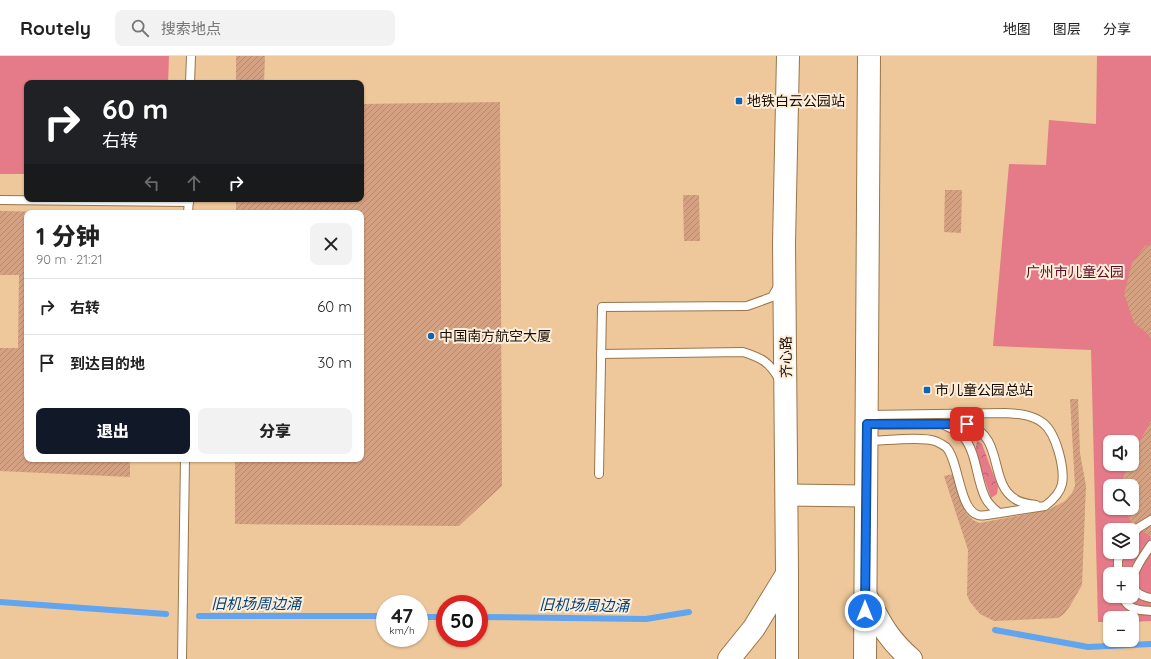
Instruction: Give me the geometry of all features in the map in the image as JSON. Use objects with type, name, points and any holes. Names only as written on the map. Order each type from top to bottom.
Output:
[{"type":"main road","name":"齐心路","points":[[787,659],[785,274],[788,56]]},
{"type":"main road","points":[[865,659],[870,56]]},
{"type":"main road","points":[[729,659],[754,628],[787,573]]},
{"type":"main road","points":[[865,596],[884,630],[897,647],[911,659]]},
{"type":"street","points":[[787,495],[866,496]]},
{"type":"lane","points":[[190,56],[190,80]]},
{"type":"lane","points":[[0,200],[24,200]]},
{"type":"lane","points":[[599,474],[602,307],[747,306],[772,297],[785,274]]},
{"type":"lane","points":[[601,354],[743,352],[760,357],[773,369],[786,390]]},
{"type":"lane","points":[[1005,413],[1033,416],[1045,424],[1054,439],[1063,474],[1062,485],[1053,500],[1045,506],[978,515],[970,510],[959,483],[952,456],[946,447],[934,441],[867,427],[1005,413]]},
{"type":"lane","points":[[867,427],[941,424],[967,424],[976,427],[988,439],[1001,480],[1008,494],[1016,500],[1040,506]]},
{"type":"lane","points":[[941,424],[954,429],[962,435],[966,441],[970,449],[985,497],[990,506],[999,513]]},
{"type":"lane","points":[[182,659],[185,462]]},
{"type":"lane","points":[[1139,527],[1151,520]]},
{"type":"lane","points":[[1151,544],[1136,569],[1132,583],[1133,588],[1138,593],[1145,597],[1151,598]]},
{"type":"lane","points":[[1127,603],[1129,606],[1137,610],[1151,611]]},
{"type":"green space","points":[[0,56],[169,56],[168,80],[24,80],[24,174],[0,174]]},
{"type":"green space","name":"广州市儿童公园","points":[[1097,56],[1151,56],[1151,621],[1139,622],[1139,611],[1103,611],[1103,622],[1098,622],[1091,350],[993,346],[1009,164],[1046,165],[1049,120],[1096,124]]},
{"type":"green space","points":[[977,441],[982,444],[998,487],[997,494],[991,498],[975,452]]},
{"type":"building","points":[[236,56],[265,56],[264,80],[236,80]]},
{"type":"building","name":"中国南方航空大厦","points":[[500,102],[502,486],[459,526],[235,524],[235,462],[364,462],[364,210],[236,210],[236,202],[364,202],[364,104]]},
{"type":"building","points":[[945,190],[962,190],[961,233],[944,232]]},
{"type":"building","points":[[683,195],[699,195],[700,241],[684,241]]},
{"type":"building","points":[[0,211],[24,211],[24,462],[130,462],[130,477],[0,471],[0,348],[18,348],[19,275],[0,275]]},
{"type":"building","points":[[1151,244],[1151,339],[1147,333],[1134,323],[1124,294],[1132,263],[1145,246]]},
{"type":"building","points":[[1070,399],[1078,399],[1080,453],[1086,486],[1082,585],[1070,606],[1064,614],[1058,618],[994,621],[980,614],[970,602],[967,595],[968,550],[944,476],[953,474],[966,513],[973,520],[979,523],[1048,510],[1065,501],[1072,493],[1075,486]]},
{"type":"building","points":[[1151,420],[1151,537],[1139,529],[1139,523],[1132,523],[1128,515],[1139,515],[1139,479],[1123,479],[1125,471],[1139,471],[1139,443]]},
{"type":"waterway","name":"旧机场周边涌","points":[[0,602],[166,614]]},
{"type":"waterway","name":"旧机场周边涌","points":[[488,617],[646,619],[689,612]]},
{"type":"waterway","name":"旧机场周边涌","points":[[199,616],[376,616]]},
{"type":"waterway","name":"旧机场周边涌","points":[[428,617],[436,617]]},
{"type":"waterway","name":"旧机场周边涌","points":[[995,630],[1088,647],[1151,644]]},
{"type":"place","name":"地铁白云公园站","points":[[739,101]]},
{"type":"place","name":"中国南方航空大厦","points":[[431,336]]},
{"type":"place","name":"市儿童公园总站","points":[[927,390]]},
{"type":"route","points":[[865,611],[867,424],[967,424]]}]
